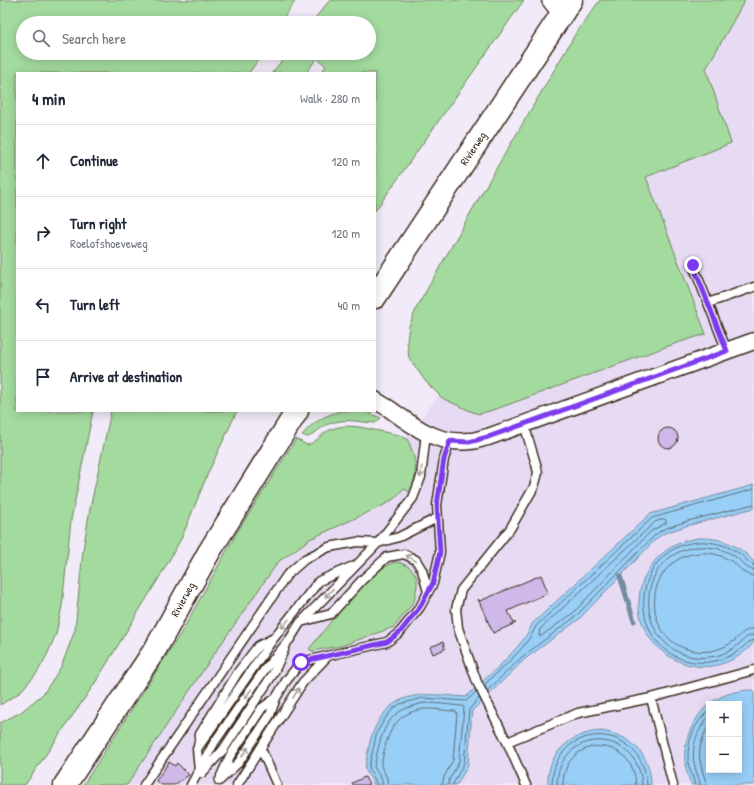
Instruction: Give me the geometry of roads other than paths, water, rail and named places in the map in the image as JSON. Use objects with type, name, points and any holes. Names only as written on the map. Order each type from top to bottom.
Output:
[{"type":"main road","name":"Rivierweg","points":[[376,295],[561,5]]},
{"type":"main road","name":"Rivierweg","points":[[65,785],[156,648],[213,545],[296,412]]},
{"type":"street","points":[[376,401],[389,408],[415,428],[426,433],[440,439],[469,442],[488,437],[754,341]]},
{"type":"lane","points":[[693,265],[727,351]]},
{"type":"lane","points":[[708,303],[754,287]]},
{"type":"lane","points":[[524,424],[538,474],[534,487],[510,529],[461,590],[456,609],[458,628],[477,682],[507,742],[526,785]]},
{"type":"lane","points":[[192,784],[223,750],[269,679],[300,623],[378,543],[414,498],[421,477],[426,433]]},
{"type":"lane","points":[[218,783],[239,762],[270,715],[276,698],[286,681],[301,662],[387,642],[400,632],[420,607],[433,583],[440,552],[437,505],[444,459],[450,441]]},
{"type":"lane","points":[[144,785],[287,575],[305,559],[329,547],[357,542],[378,543],[399,537],[437,518]]},
{"type":"lane","points":[[300,623],[331,614],[362,580],[387,557],[404,554],[416,560],[422,570],[428,592]]},
{"type":"lane","points":[[200,771],[197,749],[273,639],[319,581],[355,565]]},
{"type":"lane","points":[[192,784],[214,743],[265,668],[290,639]]},
{"type":"lane","points":[[237,785],[303,682],[328,656]]},
{"type":"lane","points":[[507,742],[578,713],[651,698],[754,670]]},
{"type":"lane","points":[[651,698],[673,785]]},
{"type":"lane","points":[[261,749],[277,785]]},
{"type":"water","points":[[754,485],[754,508],[686,526],[665,533],[657,538],[578,620],[525,659],[472,711],[468,765],[458,783],[455,785],[374,785],[365,769],[368,749],[374,730],[382,716],[391,706],[412,696],[438,695],[466,697],[513,652],[528,633],[532,624],[650,514]]},
{"type":"water","points":[[698,538],[714,539],[729,543],[742,551],[754,562],[754,642],[746,651],[736,658],[725,663],[708,667],[693,666],[678,661],[656,645],[644,628],[639,609],[640,590],[647,572],[659,556],[676,545]]},
{"type":"water","points":[[754,690],[754,785],[692,785],[687,774],[685,763],[686,742],[690,731],[701,712],[706,707],[706,773],[742,773],[742,701],[714,701],[730,693]]},
{"type":"water","points":[[600,731],[621,736],[637,748],[643,755],[647,764],[651,785],[548,785],[548,774],[551,764],[562,747],[579,736]]},
{"type":"waterway","points":[[620,576],[634,621]]}]
